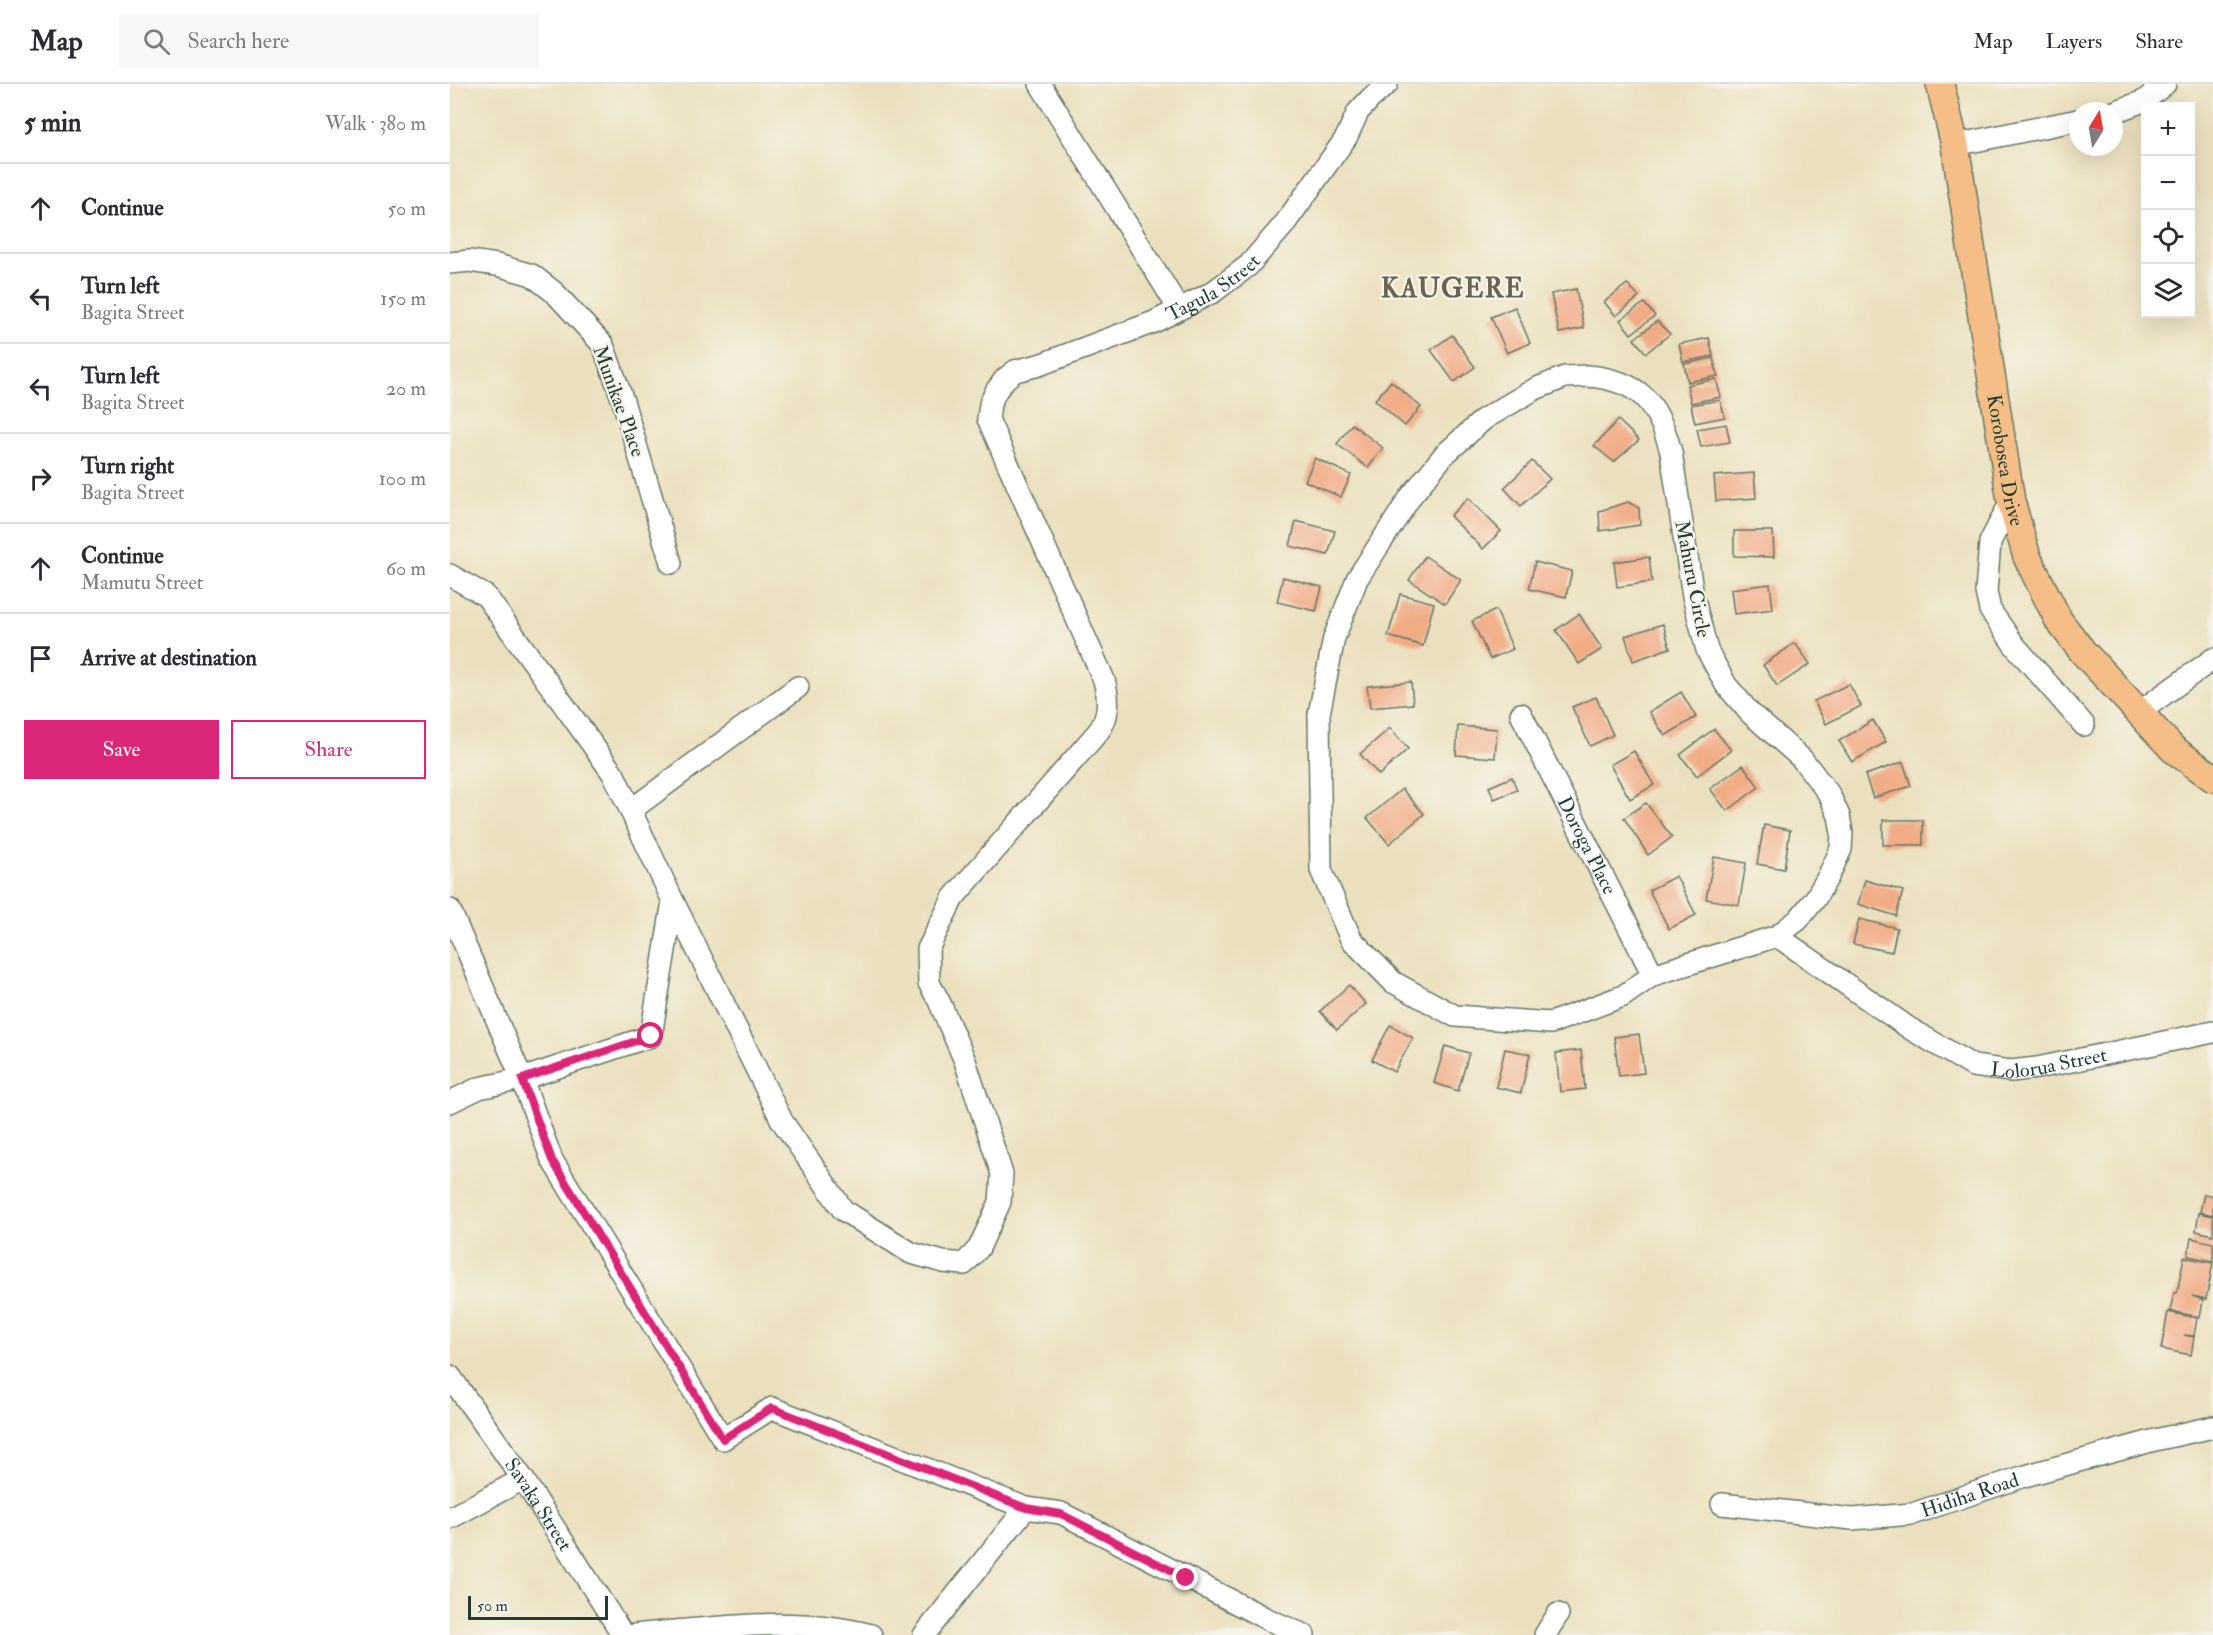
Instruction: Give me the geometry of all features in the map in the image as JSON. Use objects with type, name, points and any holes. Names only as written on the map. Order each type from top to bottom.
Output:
[{"type":"main road","name":"Korobosea Drive","points":[[1941,84],[1955,145],[2011,501],[2027,557],[2059,621],[2083,652],[2173,749],[2211,775]]},
{"type":"street","points":[[1040,84],[1179,309]]},
{"type":"street","name":"Tagula Street","points":[[673,901],[782,1121],[843,1210],[911,1253],[943,1262],[964,1264],[979,1248],[999,1202],[1002,1174],[965,1061],[929,983],[928,949],[953,898],[1106,722],[1108,697],[1104,680],[988,419],[990,404],[1005,379],[1015,371],[1039,365],[1154,322],[1213,292],[1248,266],[1283,226],[1346,138],[1358,112],[1387,84]]},
{"type":"street","points":[[2123,109],[2144,101],[2165,84]]},
{"type":"street","points":[[1955,145],[2069,122]]},
{"type":"street","name":"Munikae Place","points":[[450,263],[469,261],[532,275],[555,293],[603,345],[623,401],[671,563]]},
{"type":"street","name":"Mahuru Circle","points":[[1565,377],[1606,377],[1640,391],[1652,405],[1664,429],[1671,452],[1693,597],[1707,650],[1726,685],[1750,713],[1802,759],[1829,794],[1839,816],[1842,832],[1841,849],[1828,877],[1798,920],[1777,936],[1653,975],[1623,996],[1551,1023],[1455,1016],[1394,982],[1351,939],[1322,870],[1319,714],[1334,638],[1357,579],[1411,496],[1444,455],[1484,419],[1535,389],[1565,377]]},
{"type":"street","points":[[2011,501],[1990,542],[1986,591],[1990,610],[2015,646],[2084,725]]},
{"type":"street","points":[[450,575],[486,596],[614,775],[673,901],[651,1036],[522,1079],[479,1088],[450,1102]]},
{"type":"street","points":[[2138,713],[2213,659]]},
{"type":"street","points":[[631,810],[798,687]]},
{"type":"street","name":"Doroga Place","points":[[1521,714],[1653,975]]},
{"type":"street","points":[[450,910],[522,1079],[552,1160],[723,1439],[772,1408],[1026,1508],[1061,1514],[1304,1635]]},
{"type":"street","name":"Lolorua Street","points":[[1777,936],[1909,1028],[1973,1066],[2011,1071],[2037,1068],[2213,1032]]},
{"type":"street","name":"Savaka Street","points":[[450,1376],[523,1479],[622,1635]]},
{"type":"street","name":"Hidiha Road","points":[[1722,1504],[1852,1519],[1911,1514],[2025,1476],[2155,1440],[2213,1427]]},
{"type":"street","points":[[450,1518],[523,1479]]},
{"type":"street","points":[[924,1635],[1026,1508]]},
{"type":"street","points":[[1545,1635],[1558,1614]]},
{"type":"street","points":[[634,1635],[787,1624],[842,1627],[871,1635]]},
{"type":"building","points":[[1627,284],[1639,297],[1616,316],[1604,302]]},
{"type":"building","points":[[1576,289],[1584,328],[1559,333],[1551,294]]},
{"type":"building","points":[[1644,303],[1655,316],[1631,334],[1620,320]]},
{"type":"building","points":[[1515,307],[1530,343],[1507,353],[1491,317]]},
{"type":"building","points":[[1657,321],[1670,334],[1646,353],[1634,339]]},
{"type":"building","points":[[1452,335],[1475,367],[1454,382],[1431,350]]},
{"type":"building","points":[[1709,338],[1713,356],[1683,362],[1679,344]]},
{"type":"building","points":[[1713,358],[1718,376],[1688,382],[1684,364]]},
{"type":"building","points":[[1716,379],[1721,397],[1691,403],[1687,385]]},
{"type":"building","points":[[1391,381],[1421,407],[1405,426],[1375,400]]},
{"type":"building","points":[[1720,400],[1725,417],[1695,423],[1691,405]]},
{"type":"building","points":[[1618,420],[1639,440],[1614,462],[1594,446]]},
{"type":"building","points":[[1352,424],[1383,448],[1368,468],[1337,444]]},
{"type":"building","points":[[1726,424],[1730,442],[1701,447],[1697,429]]},
{"type":"building","points":[[1315,458],[1351,475],[1341,497],[1305,481]]},
{"type":"building","points":[[1532,461],[1550,479],[1521,506],[1504,488]]},
{"type":"building","points":[[1754,473],[1756,498],[1716,501],[1714,476]]},
{"type":"building","points":[[1468,498],[1501,531],[1483,549],[1450,516]]},
{"type":"building","points":[[1628,502],[1639,508],[1640,525],[1600,531],[1599,511]]},
{"type":"building","points":[[1296,521],[1335,531],[1328,555],[1290,546]]},
{"type":"building","points":[[1734,531],[1773,531],[1774,557],[1734,556]]},
{"type":"building","points":[[1425,556],[1461,580],[1445,604],[1409,580]]},
{"type":"building","points":[[1649,557],[1652,582],[1617,587],[1614,562]]},
{"type":"building","points":[[1535,562],[1572,571],[1566,597],[1529,589]]},
{"type":"building","points":[[1283,577],[1322,587],[1316,611],[1277,602]]},
{"type":"building","points":[[1770,584],[1773,609],[1734,614],[1731,589]]},
{"type":"building","points":[[1400,594],[1434,603],[1423,646],[1388,636]]},
{"type":"building","points":[[1496,610],[1513,649],[1490,659],[1472,621]]},
{"type":"building","points":[[1579,614],[1602,649],[1579,664],[1556,630]]},
{"type":"building","points":[[1663,624],[1670,648],[1633,661],[1625,636]]},
{"type":"building","points":[[1795,643],[1810,664],[1777,686],[1763,665]]},
{"type":"building","points":[[1411,682],[1413,704],[1370,708],[1367,686]]},
{"type":"building","points":[[1849,684],[1861,706],[1826,724],[1814,701]]},
{"type":"building","points":[[1681,692],[1696,717],[1665,736],[1649,712]]},
{"type":"building","points":[[1596,697],[1613,735],[1590,746],[1572,707]]},
{"type":"building","points":[[1873,720],[1886,742],[1852,762],[1839,741]]},
{"type":"building","points":[[1458,726],[1497,729],[1495,758],[1456,755]]},
{"type":"building","points":[[1390,728],[1408,749],[1379,775],[1360,754]]},
{"type":"building","points":[[1714,729],[1731,750],[1697,776],[1680,755]]},
{"type":"building","points":[[1634,751],[1654,785],[1630,799],[1610,765]]},
{"type":"building","points":[[1903,762],[1911,786],[1873,798],[1865,775]]},
{"type":"building","points":[[1743,765],[1759,787],[1727,811],[1710,789]]},
{"type":"building","points":[[1512,777],[1517,790],[1494,799],[1489,787]]},
{"type":"building","points":[[1402,789],[1424,814],[1389,844],[1367,818]]},
{"type":"building","points":[[1646,803],[1672,837],[1648,855],[1624,818]]},
{"type":"building","points":[[1883,820],[1923,820],[1923,845],[1883,845]]},
{"type":"building","points":[[1764,825],[1790,830],[1784,869],[1757,864]]},
{"type":"building","points":[[1714,857],[1746,863],[1739,905],[1706,899]]},
{"type":"building","points":[[1676,876],[1696,915],[1669,929],[1649,890]]},
{"type":"building","points":[[1865,880],[1903,891],[1896,916],[1858,904]]},
{"type":"building","points":[[1859,919],[1897,928],[1892,952],[1853,944]]},
{"type":"building","points":[[1349,985],[1366,1004],[1337,1030],[1320,1011]]},
{"type":"building","points":[[1390,1025],[1413,1038],[1394,1072],[1372,1060]]},
{"type":"building","points":[[1639,1034],[1644,1073],[1619,1076],[1614,1037]]},
{"type":"building","points":[[1445,1046],[1469,1053],[1458,1091],[1434,1083]]},
{"type":"building","points":[[1505,1049],[1530,1054],[1521,1093],[1496,1087]]},
{"type":"building","points":[[1581,1050],[1585,1089],[1560,1092],[1556,1053]]},
{"type":"building","points":[[2204,1194],[2213,1196],[2213,1215],[2200,1212]]},
{"type":"building","points":[[2199,1213],[2213,1216],[2213,1235],[2196,1231]]},
{"type":"building","points":[[2191,1238],[2213,1243],[2213,1261],[2188,1256]]},
{"type":"building","points":[[2184,1257],[2213,1263],[2206,1299],[2192,1296],[2203,1300],[2200,1317],[2170,1311],[2174,1293],[2177,1293]]},
{"type":"building","points":[[2168,1312],[2197,1318],[2194,1336],[2184,1335],[2194,1337],[2191,1355],[2161,1349]]},
{"type":"district","name":"KAUGERE","points":[[1453,289]]},
{"type":"route","points":[[651,1036],[522,1079],[552,1160],[723,1439],[772,1408],[1026,1508],[1061,1514],[1186,1578]]}]
